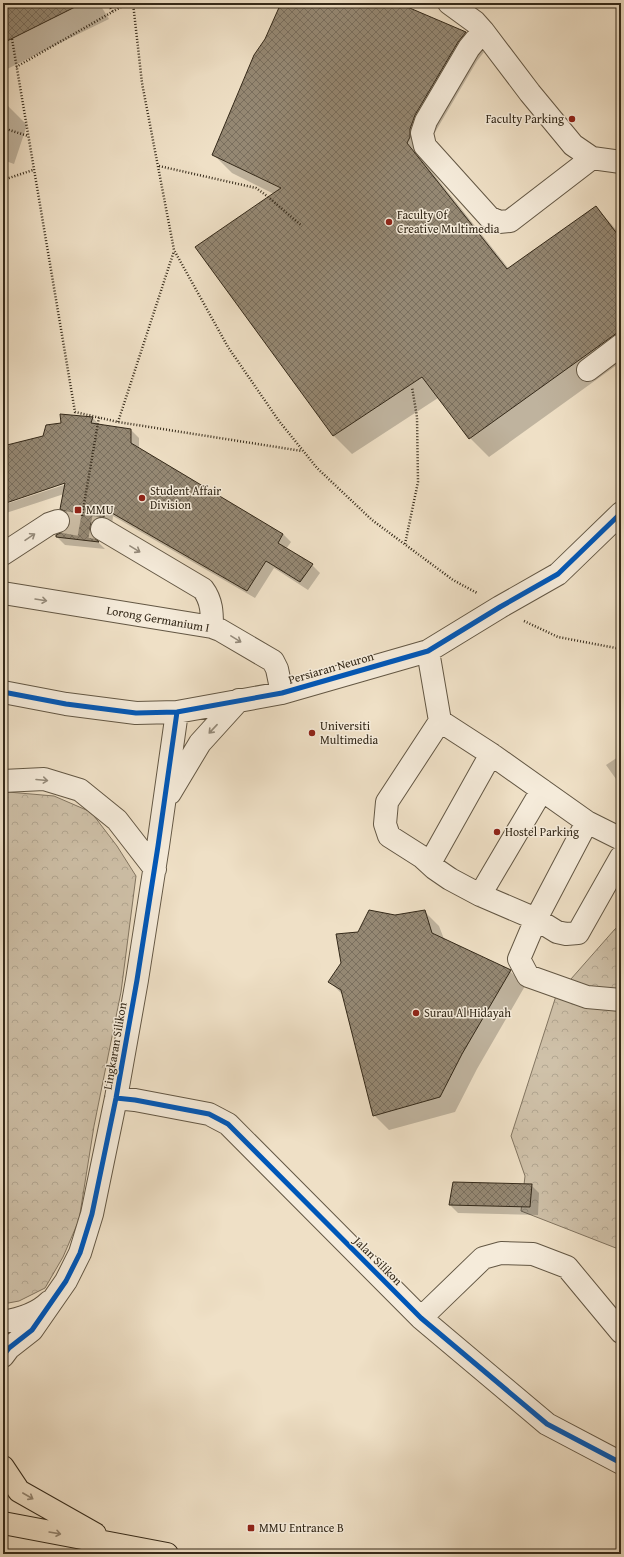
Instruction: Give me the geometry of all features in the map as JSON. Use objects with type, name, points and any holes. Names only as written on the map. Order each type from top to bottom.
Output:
[{"type":"main road","points":[[3,1467],[19,1491],[110,1543]]},
{"type":"main road","points":[[3,1523],[167,1554]]},
{"type":"street","points":[[448,3],[475,22],[483,31],[530,93],[573,145],[592,158],[621,162]]},
{"type":"street","points":[[483,31],[469,48],[426,121],[422,133],[425,146],[489,217],[499,222],[510,221],[592,158]]},
{"type":"street","points":[[588,370],[621,345]]},
{"type":"street","name":"Persiaran Neuron","points":[[3,692],[66,704],[136,713],[177,712],[282,693],[428,651],[500,606],[558,574],[621,513]]},
{"type":"street","points":[[3,554],[49,524],[58,521]]},
{"type":"street","points":[[102,529],[203,589],[209,596],[212,628]]},
{"type":"street","name":"Lorong Germanium I","points":[[3,593],[220,630],[273,661],[277,670],[282,693]]},
{"type":"street","points":[[428,651],[440,721],[387,802],[385,824],[389,836],[430,862],[434,868],[450,879],[536,919],[557,932],[578,933],[621,858]]},
{"type":"street","points":[[164,803],[200,743],[239,700]]},
{"type":"street","name":"Lingkaran Silikon","points":[[3,1322],[17,1319],[42,1309],[55,1297],[66,1281],[80,1253],[92,1214],[116,1098],[137,980],[155,869],[177,712]]},
{"type":"street","points":[[440,721],[491,754],[587,822],[621,839]]},
{"type":"street","points":[[430,862],[491,754]]},
{"type":"street","points":[[3,781],[44,779],[80,790],[117,820],[155,869]]},
{"type":"street","points":[[480,894],[542,790]]},
{"type":"street","points":[[587,822],[536,919],[519,959],[528,976],[587,997],[621,1000]]},
{"type":"street","name":"Jalan Silikon","points":[[116,1098],[209,1114],[228,1124],[421,1318],[548,1424],[621,1463]]},
{"type":"street","points":[[421,1318],[483,1258],[501,1253],[533,1254],[567,1267],[621,1332]]},
{"type":"street","name":"Lingkaran Silikon","points":[[3,1356],[9,1348],[32,1330],[66,1281]]},
{"type":"path","points":[[107,3],[113,12]]},
{"type":"path","points":[[16,67],[128,3]]},
{"type":"path","points":[[133,3],[142,83],[174,250],[228,347],[278,421],[316,468],[372,520],[453,580],[500,606],[523,621],[558,637],[621,649]]},
{"type":"path","points":[[12,39],[75,412],[118,422],[302,451]]},
{"type":"path","points":[[3,128],[28,136]]},
{"type":"path","points":[[159,166],[256,188],[302,226]]},
{"type":"path","points":[[3,180],[33,170]]},
{"type":"path","points":[[118,422],[174,250]]},
{"type":"path","points":[[405,544],[418,482],[417,417],[412,387]]},
{"type":"path","points":[[82,517],[99,417]]},
{"type":"green space","points":[[8,792],[54,796],[91,812],[117,846],[136,876],[121,992],[94,1126],[79,1220],[63,1257],[45,1288],[19,1301],[3,1304],[3,794]]},
{"type":"green space","points":[[621,925],[621,1250],[521,1211],[525,1176],[511,1136],[556,996],[615,929]]},
{"type":"building","points":[[3,3],[83,3],[3,43]]},
{"type":"building","name":"Faculty Of Creative Multimedia","points":[[281,3],[398,3],[466,32],[458,42],[415,115],[410,129],[410,137],[407,143],[507,269],[596,206],[621,239],[621,330],[469,439],[422,377],[333,436],[195,247],[281,188],[212,155],[254,55],[265,39]]},
{"type":"building","name":"Student Affair Division","points":[[60,414],[93,417],[91,423],[131,429],[131,443],[283,534],[278,543],[313,564],[300,582],[266,561],[247,591],[105,509],[104,517],[96,518],[91,523],[90,528],[91,535],[99,542],[56,537],[56,535],[67,530],[70,523],[70,517],[67,512],[60,509],[65,483],[3,504],[3,446],[43,436],[46,425],[61,423]]},
{"type":"building","name":"Surau Al Hidayah","points":[[369,910],[395,915],[425,910],[432,933],[511,970],[462,1054],[440,1097],[373,1116],[341,990],[328,982],[341,963],[336,934],[358,932]]},
{"type":"building","points":[[453,1182],[532,1184],[530,1207],[449,1205]]},
{"type":"tunnel","points":[[58,521],[102,529]]},
{"type":"cycle path","points":[[3,692],[66,704],[136,713],[177,712],[282,693],[428,651],[558,574],[621,513]]},
{"type":"cycle path","points":[[3,1356],[9,1348],[32,1330],[66,1281],[80,1253],[92,1214],[116,1098],[137,980],[177,712]]},
{"type":"cycle path","points":[[116,1098],[135,1100],[209,1114],[228,1124],[421,1318],[547,1424],[621,1463]]},
{"type":"place","name":"Faculty Parking","points":[[572,119]]},
{"type":"place","name":"Faculty Of Creative Multimedia","points":[[389,222]]},
{"type":"place","name":"Student Affair Division","points":[[142,498]]},
{"type":"place","name":"MMU","points":[[78,510]]},
{"type":"place","name":"Universiti Multimedia","points":[[312,733]]},
{"type":"place","name":"Hostel Parking","points":[[497,832]]},
{"type":"place","name":"Surau Al Hidayah","points":[[416,1013]]},
{"type":"place","name":"MMU Entrance B","points":[[251,1528]]}]
